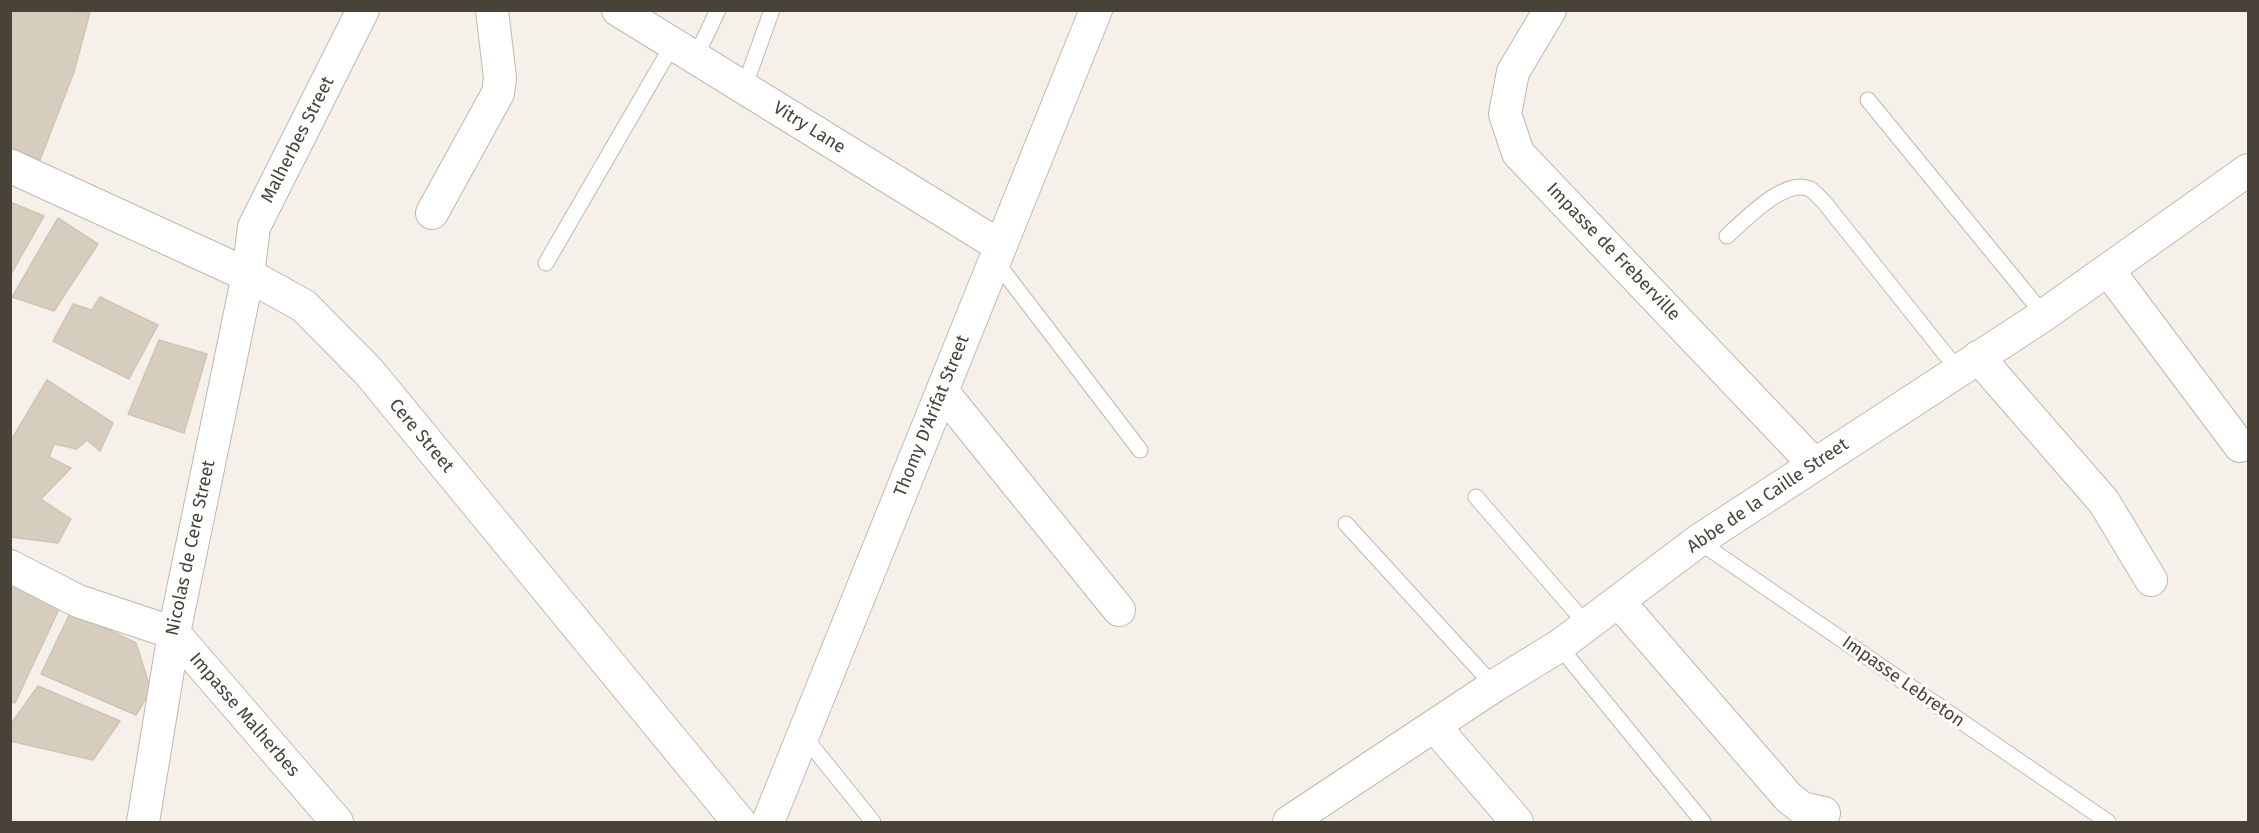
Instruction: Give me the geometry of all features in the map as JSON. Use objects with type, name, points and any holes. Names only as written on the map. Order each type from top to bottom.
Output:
[{"type":"street","name":"Malherbes Street","points":[[248,275],[254,227],[363,10]]},
{"type":"street","points":[[432,213],[498,93],[500,78],[492,10]]},
{"type":"street","name":"Vitry Lane","points":[[618,10],[744,88],[997,253]]},
{"type":"street","name":"Thomy D'Arifat Street","points":[[768,822],[1096,10]]},
{"type":"street","name":"Impasse de Freberville","points":[[1550,10],[1513,72],[1505,114],[1518,153],[1814,464]]},
{"type":"street","name":"Cere Street","points":[[10,166],[248,275],[304,306],[369,372],[739,822]]},
{"type":"street","name":"Abbe de la Caille Street","points":[[1289,822],[1494,686],[1559,646],[1698,541],[2044,315],[2248,170]]},
{"type":"street","points":[[2108,270],[2241,446]]},
{"type":"street","name":"Nicolas de Cere Street","points":[[143,822],[174,633],[248,275]]},
{"type":"street","points":[[1968,364],[2104,502],[2151,580]]},
{"type":"street","points":[[942,391],[1119,610]]},
{"type":"street","points":[[10,566],[78,601],[174,633]]},
{"type":"street","points":[[1619,602],[1789,798],[1802,808],[1829,818]]},
{"type":"street","name":"Impasse Malherbes","points":[[174,633],[337,822]]},
{"type":"street","points":[[1435,727],[1517,822]]},
{"type":"lane","points":[[546,263],[684,51],[718,10]]},
{"type":"lane","points":[[744,88],[772,10]]},
{"type":"lane","points":[[1868,100],[2044,315]]},
{"type":"lane","points":[[1727,236],[1778,193],[1792,187],[1809,189],[1824,202],[1968,364]]},
{"type":"lane","points":[[997,253],[1140,450]]},
{"type":"lane","points":[[1476,497],[1587,625]]},
{"type":"lane","points":[[1346,524],[1494,686]]},
{"type":"lane","name":"Impasse Lebreton","points":[[1698,541],[2108,822]]},
{"type":"lane","points":[[1559,646],[1703,822]]},
{"type":"lane","points":[[803,735],[873,822]]},
{"type":"building","points":[[10,10],[90,12],[74,72],[40,160],[10,147]]},
{"type":"building","points":[[10,202],[44,216],[10,276]]},
{"type":"building","points":[[58,218],[98,244],[54,311],[12,297]]},
{"type":"building","points":[[100,297],[158,325],[129,379],[53,341],[73,304],[92,310]]},
{"type":"building","points":[[159,340],[207,354],[184,433],[128,414]]},
{"type":"building","points":[[47,380],[113,423],[100,451],[87,440],[77,449],[54,444],[49,457],[71,468],[41,499],[71,519],[58,543],[10,537],[10,442]]},
{"type":"building","points":[[10,580],[61,605],[15,703],[10,702]]},
{"type":"building","points":[[71,611],[136,643],[151,690],[136,715],[41,674]]},
{"type":"building","points":[[38,686],[120,721],[93,760],[10,741],[10,725]]}]
